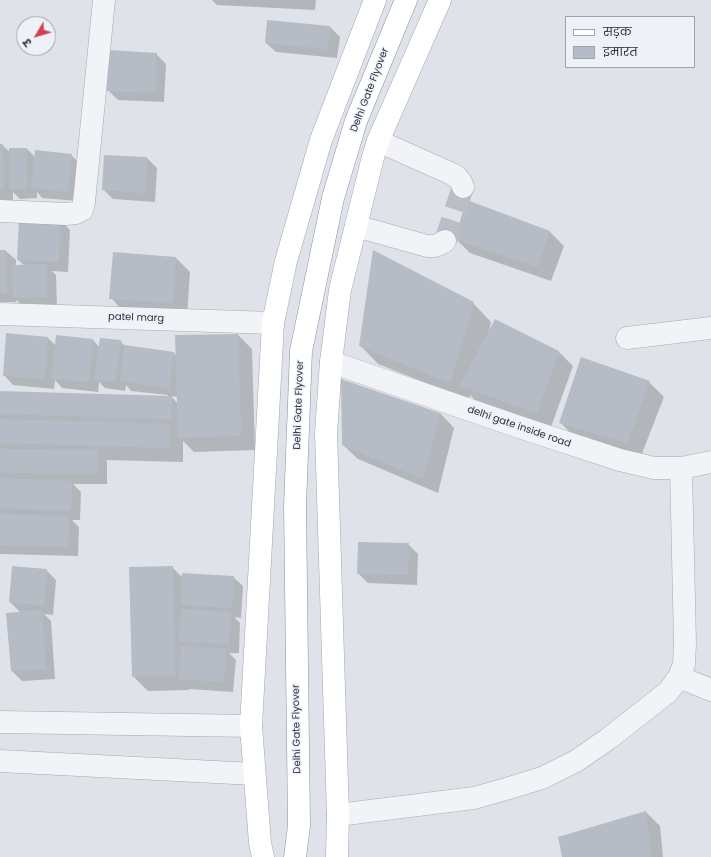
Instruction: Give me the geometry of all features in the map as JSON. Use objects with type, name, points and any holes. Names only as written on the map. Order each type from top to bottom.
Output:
[{"type":"main road","points":[[263,857],[260,843],[251,726],[273,323],[286,261],[321,140],[375,0]]},
{"type":"main road","name":"Delhi Gate Flyover","points":[[295,857],[299,826],[295,506],[301,351],[333,198],[356,121],[406,0]]},
{"type":"main road","points":[[337,857],[338,815],[326,433],[331,362],[340,290],[373,156],[378,140],[440,0]]},
{"type":"main road","name":"Delhi Gate Flyover","points":[[299,826],[305,857]]},
{"type":"street","points":[[0,211],[66,214],[76,213],[82,210],[104,0]]},
{"type":"street","points":[[378,140],[452,174],[462,182],[463,187]]},
{"type":"street","points":[[356,226],[427,246],[435,246],[445,241]]},
{"type":"street","name":"patel marg","points":[[0,314],[273,323]]},
{"type":"street","points":[[627,338],[711,328]]},
{"type":"street","name":"delhi gate inside road","points":[[331,362],[620,460],[654,468],[681,468],[711,462]]},
{"type":"street","points":[[338,815],[474,798],[542,778],[576,761],[608,739],[668,692],[679,677],[684,664],[685,643],[681,468]]},
{"type":"street","points":[[679,677],[711,690]]},
{"type":"street","points":[[0,722],[251,726]]},
{"type":"street","points":[[0,761],[254,774]]},
{"type":"building","points":[[267,20],[330,26],[328,49],[265,43]]},
{"type":"building","points":[[108,50],[157,53],[155,93],[107,91]]},
{"type":"building","points":[[0,144],[3,144],[4,190],[0,190]]},
{"type":"building","points":[[9,148],[27,148],[27,189],[9,189]]},
{"type":"building","points":[[35,150],[72,154],[68,192],[31,188]]},
{"type":"building","points":[[104,155],[147,157],[145,193],[102,190]]},
{"type":"building","points":[[467,200],[550,231],[537,267],[454,239]]},
{"type":"building","points":[[19,218],[60,219],[59,262],[17,260]]},
{"type":"building","points":[[0,250],[6,250],[7,293],[0,293]]},
{"type":"building","points":[[373,250],[474,302],[450,383],[359,346]]},
{"type":"building","points":[[113,252],[176,257],[173,303],[109,299]]},
{"type":"building","points":[[46,264],[47,297],[13,298],[12,265]]},
{"type":"building","points":[[495,319],[559,351],[537,413],[460,386]]},
{"type":"building","points":[[6,333],[48,337],[45,379],[3,376]]},
{"type":"building","points":[[238,334],[241,436],[178,438],[175,335]]},
{"type":"building","points":[[56,335],[93,339],[89,382],[52,379]]},
{"type":"building","points":[[100,338],[121,340],[115,382],[94,379]]},
{"type":"building","points":[[125,345],[174,352],[169,388],[120,381]]},
{"type":"building","points":[[581,357],[650,381],[627,443],[559,423]]},
{"type":"building","points":[[341,379],[440,413],[423,479],[342,445]]},
{"type":"building","points":[[0,391],[172,396],[171,419],[0,414]]},
{"type":"building","points":[[0,419],[170,424],[169,448],[0,443]]},
{"type":"building","points":[[0,449],[97,450],[97,474],[0,473]]},
{"type":"building","points":[[0,478],[72,481],[71,511],[0,508]]},
{"type":"building","points":[[0,514],[69,516],[68,547],[0,545]]},
{"type":"building","points":[[358,542],[409,543],[408,575],[357,574]]},
{"type":"building","points":[[12,566],[47,569],[44,606],[9,602]]},
{"type":"building","points":[[173,566],[175,676],[132,677],[129,567]]},
{"type":"building","points":[[182,573],[234,576],[232,608],[181,605]]},
{"type":"building","points":[[181,609],[231,612],[229,644],[179,641]]},
{"type":"building","points":[[42,610],[46,669],[11,671],[6,613]]},
{"type":"building","points":[[181,646],[226,649],[224,682],[179,679]]},
{"type":"building","points":[[646,811],[651,857],[562,857],[558,837]]},
{"type":"tunnel","points":[[445,241],[463,187]]}]
